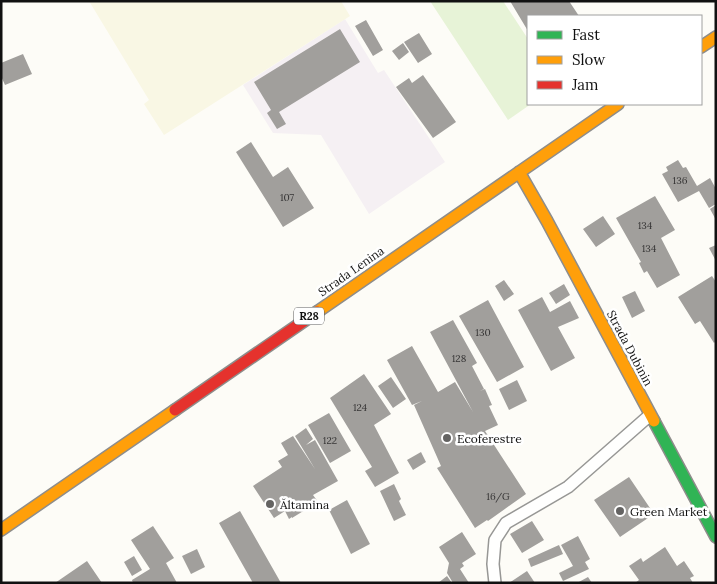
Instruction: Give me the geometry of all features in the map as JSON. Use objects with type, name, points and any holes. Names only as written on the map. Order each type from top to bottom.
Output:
[{"type":"main road","points":[[702,46],[716,37]]},
{"type":"main road","name":"Strada Lenina","points":[[1,530],[617,105]]},
{"type":"main road","name":"Strada Dubinin","points":[[518,172],[552,230],[716,537]]},
{"type":"lane","points":[[495,583],[493,564],[495,540],[506,524],[568,487],[650,415]]},
{"type":"shaded area","points":[[89,1],[341,1],[350,16],[164,135],[144,104],[149,100]]},
{"type":"shaded area","points":[[345,19],[378,73],[384,70],[445,162],[369,214],[321,135],[273,133],[243,85]]},
{"type":"green space","points":[[430,1],[503,1],[527,37],[527,105],[530,105],[508,120]]},
{"type":"building","points":[[510,1],[569,1],[578,15],[527,15],[527,29]]},
{"type":"building","points":[[366,20],[383,50],[373,56],[355,26]]},
{"type":"building","points":[[340,29],[360,62],[279,112],[286,124],[277,129],[267,113],[271,110],[254,82]]},
{"type":"building","points":[[419,33],[432,54],[418,63],[404,42]]},
{"type":"building","points":[[403,43],[409,52],[399,60],[392,51]]},
{"type":"building","points":[[23,54],[32,74],[5,85],[1,76],[1,63]]},
{"type":"building","points":[[423,75],[456,122],[433,138],[396,87],[409,78],[412,83]]},
{"type":"building","points":[[251,142],[273,177],[288,167],[314,208],[283,227],[236,152]]},
{"type":"building","points":[[678,160],[683,168],[686,167],[697,186],[710,178],[716,189],[716,204],[709,208],[699,191],[678,202],[662,174],[668,171],[666,167]]},
{"type":"building","points":[[655,196],[675,230],[661,238],[680,275],[657,288],[647,271],[644,273],[639,263],[641,262],[616,218]]},
{"type":"building","points":[[716,205],[716,220],[710,209]]},
{"type":"building","points":[[603,216],[615,234],[596,247],[583,229]]},
{"type":"building","points":[[716,245],[716,261],[709,248]]},
{"type":"building","points":[[712,276],[716,282],[716,341],[714,343],[700,321],[695,324],[678,297]]},
{"type":"building","points":[[504,280],[514,294],[504,301],[495,286]]},
{"type":"building","points":[[564,284],[570,295],[556,304],[549,293]]},
{"type":"building","points":[[635,291],[645,311],[632,318],[622,297]]},
{"type":"building","points":[[542,297],[550,312],[570,301],[579,318],[558,327],[575,358],[551,371],[518,310]]},
{"type":"building","points":[[488,300],[524,367],[497,382],[459,316]]},
{"type":"building","points":[[453,320],[477,363],[472,366],[484,389],[480,391],[485,389],[492,405],[489,406],[498,425],[485,431],[526,494],[475,528],[437,468],[441,466],[414,405],[422,401],[412,405],[387,360],[412,346],[438,392],[455,382],[473,412],[430,332]]},
{"type":"building","points":[[364,374],[391,414],[374,425],[399,473],[375,487],[365,471],[372,467],[330,398]]},
{"type":"building","points":[[391,377],[406,399],[393,408],[378,386]]},
{"type":"building","points":[[517,380],[527,401],[509,410],[499,389]]},
{"type":"building","points":[[329,413],[351,451],[330,463],[308,425]]},
{"type":"building","points":[[306,428],[313,439],[306,445],[315,440],[338,481],[313,495],[318,502],[292,518],[289,519],[285,511],[274,518],[253,486],[282,467],[278,461],[288,455],[281,443],[293,436],[315,469],[295,436]]},
{"type":"building","points":[[421,452],[426,462],[413,470],[407,460]]},
{"type":"building","points":[[629,477],[654,514],[620,537],[594,500]]},
{"type":"building","points":[[394,484],[406,515],[394,521],[380,491]]},
{"type":"building","points":[[347,500],[370,544],[351,554],[329,510]]},
{"type":"building","points":[[240,511],[281,583],[253,583],[219,523]]},
{"type":"building","points":[[532,521],[544,540],[522,553],[510,534]]},
{"type":"building","points":[[153,526],[174,558],[166,563],[177,583],[133,583],[132,580],[150,569],[131,540]]},
{"type":"building","points":[[462,532],[476,554],[462,563],[464,566],[460,569],[469,583],[453,583],[447,573],[449,563],[439,547]]},
{"type":"building","points":[[578,536],[590,559],[585,562],[589,569],[563,581],[559,573],[573,566],[561,545]]},
{"type":"building","points":[[559,545],[563,554],[531,567],[528,559]]},
{"type":"building","points":[[665,547],[677,566],[684,561],[694,576],[690,578],[693,583],[635,583],[639,580],[629,566],[641,558],[643,562]]},
{"type":"building","points":[[197,549],[205,567],[191,574],[182,556]]},
{"type":"building","points":[[134,556],[142,570],[132,576],[124,562]]},
{"type":"building","points":[[87,561],[102,583],[55,583]]},
{"type":"building","points":[[527,571],[535,583],[509,583]]},
{"type":"building","points":[[447,576],[452,583],[438,583]]},
{"type":"building","points":[[588,577],[592,583],[577,583]]},
{"type":"traffic: fast","points":[[654,421],[716,537]]},
{"type":"traffic: slow","points":[[702,46],[716,37]]},
{"type":"traffic: slow","points":[[317,312],[617,105]]},
{"type":"traffic: slow","points":[[519,172],[654,421]]},
{"type":"traffic: slow","points":[[1,530],[175,410]]},
{"type":"traffic: jam","points":[[175,410],[317,312]]},
{"type":"place","name":"Ecoferestre","points":[[447,438]]},
{"type":"place","name":"Ăltamina","points":[[270,504]]},
{"type":"place","name":"Green Market","points":[[620,511]]}]
